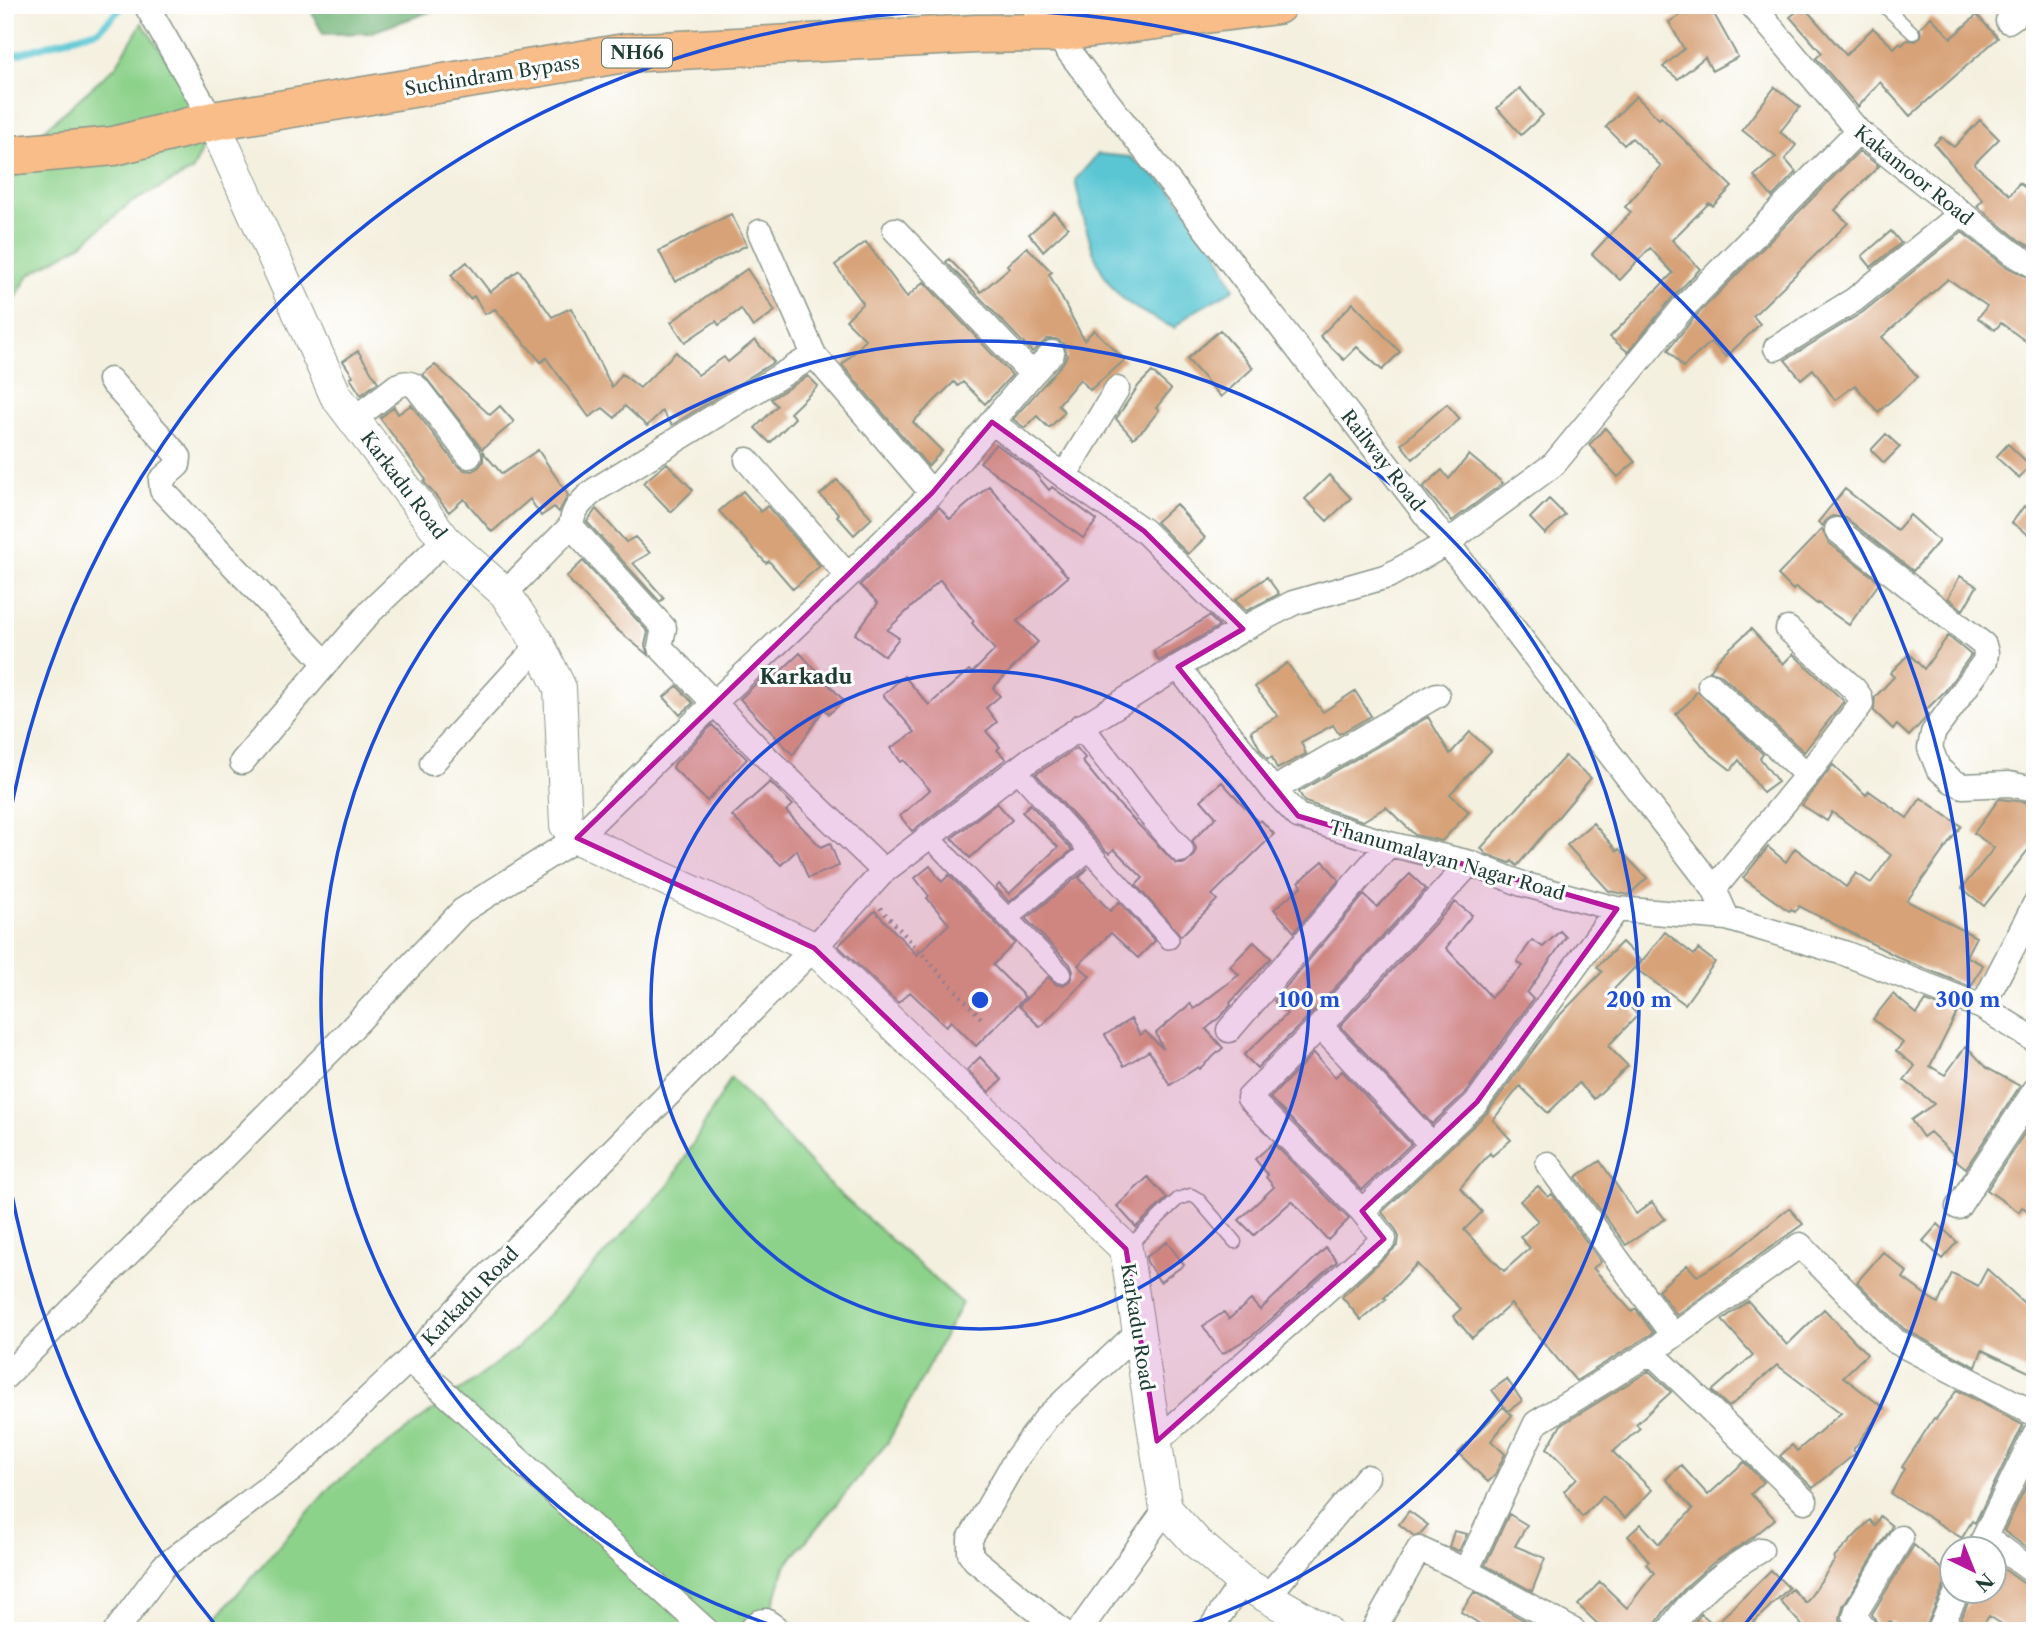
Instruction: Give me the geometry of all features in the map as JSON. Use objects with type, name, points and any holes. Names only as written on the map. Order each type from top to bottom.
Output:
[{"type":"highway","name":"Suchindram Bypass","points":[[5,156],[114,146],[213,121],[625,53],[976,34],[1042,19],[1276,5]]},
{"type":"street","name":"Karkadu Road","points":[[146,5],[213,121],[336,396],[445,540],[505,593],[539,645],[560,688],[566,825],[577,838],[814,947],[1126,1249],[1166,1509]]},
{"type":"street","name":"Kakamoor Road","points":[[1752,5],[1858,131],[2011,253],[2035,266]]},
{"type":"street","points":[[2008,21],[2031,5]]},
{"type":"street","name":"Railway Road","points":[[1042,19],[1714,889],[1727,918]]},
{"type":"street","points":[[814,947],[884,871],[1016,770],[1081,726],[1243,629],[1293,603],[1388,576],[1447,543],[1554,464],[1682,309],[1858,131]]},
{"type":"street","points":[[1776,348],[1854,300],[1962,213]]},
{"type":"street","points":[[895,230],[1032,374]]},
{"type":"street","points":[[760,232],[814,355],[932,493]]},
{"type":"street","points":[[5,1377],[337,1044],[462,911],[577,838],[848,576],[932,493],[1052,353]]},
{"type":"street","points":[[505,593],[571,526],[572,515],[577,506],[595,490],[814,355]]},
{"type":"street","points":[[110,380],[179,457],[178,465],[161,480],[162,491],[326,663]]},
{"type":"street","points":[[354,419],[397,386],[411,384],[417,388],[469,456]]},
{"type":"street","points":[[1064,476],[1117,389]]},
{"type":"street","points":[[992,422],[1144,531],[1243,629]]},
{"type":"street","points":[[747,460],[848,576]]},
{"type":"street","points":[[571,526],[664,628],[660,647],[770,761],[884,871]]},
{"type":"street","points":[[1837,530],[1984,645],[1985,661],[1933,733],[1930,748],[1938,768],[1952,781],[1964,786],[2009,785],[2035,789]]},
{"type":"street","points":[[242,762],[370,612],[445,540]]},
{"type":"street","points":[[1714,889],[1861,704],[1854,689],[1788,629]]},
{"type":"street","points":[[432,763],[539,645]]},
{"type":"street","name":"Thanumalayan Nagar Road","points":[[1178,667],[1273,790],[1298,816],[1389,844],[1470,863],[1522,884],[1617,909],[1727,918],[1844,953],[1982,1007],[2035,1040]]},
{"type":"street","points":[[1710,685],[1807,775]]},
{"type":"street","points":[[1273,790],[1437,695]]},
{"type":"street","points":[[1081,726],[1181,850]]},
{"type":"street","points":[[1016,770],[1169,939]]},
{"type":"street","points":[[929,837],[1061,973]]},
{"type":"street","points":[[1229,1030],[1389,844]]},
{"type":"street","points":[[1008,918],[1089,851]]},
{"type":"street","points":[[1157,1441],[1384,1239],[1362,1211],[1250,1098],[1470,863]]},
{"type":"street","points":[[1982,1007],[2035,904]]},
{"type":"street","points":[[1362,1211],[1477,1102],[1617,909]]},
{"type":"street","name":"Karkadu Road","points":[[116,1631],[164,1566],[293,1469],[409,1360],[484,1280],[814,947]]},
{"type":"street","points":[[1320,1026],[1432,1145]]},
{"type":"street","points":[[1958,1208],[2035,1090]]},
{"type":"street","points":[[1548,1164],[1672,1334]]},
{"type":"street","points":[[1466,1570],[1536,1423],[1651,1352],[1672,1334],[1800,1245],[1895,1341],[2035,1414]]},
{"type":"street","points":[[1062,1631],[975,1560],[970,1553],[970,1539],[1016,1458],[1047,1418],[1139,1331]]},
{"type":"street","points":[[1651,1352],[1805,1501]]},
{"type":"street","points":[[409,1360],[707,1631]]},
{"type":"street","points":[[1986,1534],[2035,1434]]},
{"type":"street","points":[[1209,1631],[1367,1477]]},
{"type":"street","points":[[1079,1631],[1166,1509],[1196,1542],[1254,1590],[1326,1631]]},
{"type":"street","points":[[1867,1631],[1857,1622],[1857,1610],[1901,1538]]},
{"type":"street","points":[[1373,1631],[1419,1549],[1466,1570],[1574,1631]]},
{"type":"street","points":[[1669,1631],[1691,1601],[1729,1568],[1761,1550]]},
{"type":"street","points":[[2008,1557],[2035,1573]]},
{"type":"street","points":[[1939,1631],[1952,1604]]},
{"type":"street","points":[[750,1631],[759,1622],[766,1621],[780,1631]]},
{"type":"lane","points":[[1883,5],[1913,33]]},
{"type":"lane","points":[[1126,1249],[1178,1199],[1191,1195],[1198,1199],[1236,1242]]},
{"type":"path","points":[[865,892],[981,1018]]},
{"type":"highlighted area","points":[[992,422],[1144,531],[1243,629],[1178,667],[1298,816],[1617,909],[1477,1102],[1362,1211],[1384,1239],[1157,1441],[1126,1249],[814,948],[577,838],[932,493]]},
{"type":"green space","points":[[308,5],[449,5],[369,33],[323,34]]},
{"type":"green space","points":[[142,23],[213,127],[192,171],[130,203],[82,244],[29,275],[5,315],[5,165],[116,66]]},
{"type":"green space","points":[[731,1078],[832,1187],[962,1303],[888,1442],[785,1566],[765,1631],[205,1631],[331,1486],[518,1347],[669,1185]]},
{"type":"water","points":[[1098,154],[1130,157],[1169,188],[1214,245],[1234,289],[1190,314],[1174,328],[1131,305],[1118,294],[1107,280],[1092,248],[1075,180]]},
{"type":"building","points":[[1698,5],[1709,5],[1738,57],[1712,71],[1705,57],[1678,79],[1663,67],[1684,49],[1669,22]]},
{"type":"building","points":[[1803,6],[1846,55],[1873,28],[1894,48],[1907,40],[1916,41],[1921,36],[1920,28],[1931,17],[1951,38],[1977,15],[1998,38],[1910,116],[1880,82],[1858,107],[1816,58],[1822,53],[1790,17]]},
{"type":"building","points":[[1775,87],[1800,107],[1780,132],[1796,145],[1785,159],[1796,172],[1772,197],[1754,176],[1776,157],[1742,130]]},
{"type":"building","points":[[1520,88],[1543,115],[1521,135],[1497,108]]},
{"type":"building","points":[[1636,96],[1732,187],[1713,206],[1709,203],[1672,240],[1700,269],[1671,299],[1628,352],[1610,337],[1673,273],[1650,248],[1620,280],[1592,254],[1631,212],[1625,207],[1661,166],[1632,138],[1624,145],[1606,127]]},
{"type":"building","points":[[1980,120],[1999,139],[1974,164],[2010,195],[2019,183],[2035,195],[2035,249],[2020,241],[1977,206],[1983,200],[1934,144],[1941,137],[1954,147]]},
{"type":"building","points":[[1859,151],[1879,166],[1835,210],[1848,223],[1753,316],[1760,324],[1726,357],[1711,342],[1683,367],[1668,350],[1693,319]]},
{"type":"building","points":[[1054,212],[1068,228],[1043,251],[1029,234]]},
{"type":"building","points":[[731,214],[747,245],[675,282],[659,251]]},
{"type":"building","points":[[1891,231],[1901,243],[1871,267],[1862,256]]},
{"type":"building","points":[[1962,232],[2005,266],[2035,281],[2035,348],[2001,323],[1995,330],[1978,318],[1987,306],[1948,279],[1882,337],[1918,377],[1878,412],[1855,385],[1835,400],[1813,369],[1801,379],[1785,360],[1863,312]]},
{"type":"building","points":[[866,242],[907,297],[924,282],[1012,375],[985,404],[963,382],[958,386],[954,382],[913,422],[942,451],[928,466],[842,365],[866,340],[846,320],[863,303],[835,265]]},
{"type":"building","points":[[1027,247],[1052,272],[1049,274],[1084,340],[1094,330],[1125,360],[1090,390],[1080,379],[1058,405],[1065,412],[1049,428],[1037,416],[1025,428],[1013,419],[1063,363],[1067,356],[1063,343],[1056,339],[1047,339],[1032,352],[946,262],[949,259],[981,292],[1009,268],[1007,265]]},
{"type":"building","points":[[467,262],[490,292],[519,270],[552,317],[571,308],[612,387],[622,374],[640,388],[676,352],[698,375],[724,357],[728,362],[755,340],[774,362],[672,425],[662,411],[647,426],[625,406],[615,418],[603,408],[589,417],[546,358],[541,362],[495,309],[485,314],[474,296],[470,299],[451,275]]},
{"type":"building","points":[[747,269],[775,311],[753,327],[741,309],[719,325],[716,321],[685,342],[671,322]]},
{"type":"building","points":[[1353,303],[1400,352],[1382,370],[1357,347],[1344,360],[1320,336]]},
{"type":"building","points":[[1220,330],[1253,368],[1221,397],[1187,359]]},
{"type":"building","points":[[358,351],[378,382],[361,395],[343,361]]},
{"type":"building","points":[[435,365],[490,415],[500,406],[514,422],[482,449],[423,374]]},
{"type":"building","points":[[1152,372],[1171,389],[1156,408],[1159,410],[1133,438],[1116,419],[1139,385]]},
{"type":"building","points":[[808,376],[818,386],[790,413],[795,418],[770,443],[755,428],[777,406],[771,399]]},
{"type":"building","points":[[1447,404],[1460,419],[1413,459],[1401,444]]},
{"type":"building","points":[[411,405],[457,465],[464,470],[472,471],[479,467],[483,461],[483,452],[502,474],[538,450],[568,495],[559,512],[554,507],[541,516],[530,499],[492,532],[464,499],[449,512],[424,482],[426,480],[380,418],[394,407],[398,414]]},
{"type":"building","points":[[1605,428],[1635,462],[1618,477],[1589,445]]},
{"type":"building","points":[[1886,434],[1900,447],[1884,463],[1871,450]]},
{"type":"building","points":[[996,444],[1034,472],[1049,490],[1052,487],[1097,520],[1083,538],[980,462]]},
{"type":"building","points":[[2008,444],[2030,465],[2019,478],[1996,457]]},
{"type":"building","points":[[1469,455],[1503,483],[1452,521],[1423,487],[1442,470],[1449,479]]},
{"type":"building","points":[[667,463],[693,490],[671,512],[643,483]]},
{"type":"building","points":[[1329,475],[1351,498],[1327,521],[1305,499]]},
{"type":"building","points":[[837,480],[872,518],[854,535],[837,516],[839,514],[820,495]]},
{"type":"building","points":[[989,486],[1068,577],[1017,621],[1038,642],[993,688],[1000,696],[986,708],[997,722],[986,731],[1006,759],[912,831],[900,816],[930,790],[904,760],[901,762],[891,748],[915,732],[883,695],[904,676],[929,705],[969,670],[972,673],[995,650],[940,580],[887,630],[899,638],[885,656],[855,634],[878,603],[860,585],[939,507],[950,519]]},
{"type":"building","points":[[1845,489],[1897,530],[1910,515],[1939,541],[1913,571],[1846,518],[1832,516],[1823,526],[1818,522]]},
{"type":"building","points":[[743,491],[761,512],[767,506],[820,566],[793,589],[719,511]]},
{"type":"building","points":[[1549,499],[1565,515],[1545,534],[1530,518]]},
{"type":"building","points":[[1176,504],[1205,538],[1188,554],[1156,522]]},
{"type":"building","points":[[2024,506],[2035,514],[2035,539],[2012,523]]},
{"type":"building","points":[[596,509],[626,542],[635,537],[650,553],[633,563],[664,598],[660,602],[587,522]]},
{"type":"building","points":[[1822,529],[1828,542],[1880,582],[1849,625],[1796,587],[1793,590],[1778,575]]},
{"type":"building","points":[[583,561],[648,632],[645,645],[648,655],[615,628],[566,577]]},
{"type":"building","points":[[1960,576],[1977,586],[1963,610],[1948,598]]},
{"type":"building","points":[[1267,577],[1279,594],[1246,611],[1235,600]]},
{"type":"building","points":[[1209,616],[1219,626],[1159,661],[1153,651]]},
{"type":"building","points":[[1751,629],[1783,664],[1793,654],[1844,701],[1804,752],[1720,674],[1710,671],[1718,659]]},
{"type":"building","points":[[1948,636],[1971,655],[1945,691],[1925,711],[1928,714],[1909,736],[1897,725],[1893,729],[1874,711],[1875,697],[1894,677],[1890,673],[1909,654],[1924,669]]},
{"type":"building","points":[[800,653],[844,701],[829,714],[824,709],[793,755],[740,699],[760,680],[765,686]]},
{"type":"building","points":[[1287,663],[1323,712],[1355,691],[1371,716],[1339,734],[1333,725],[1301,742],[1306,754],[1277,769],[1272,757],[1268,759],[1260,749],[1251,731],[1278,716],[1255,687]]},
{"type":"building","points":[[677,686],[693,703],[680,715],[664,697]]},
{"type":"building","points":[[1697,691],[1763,754],[1760,758],[1778,782],[1763,793],[1739,760],[1731,770],[1708,752],[1676,714]]},
{"type":"building","points":[[1428,717],[1450,754],[1470,732],[1491,751],[1450,794],[1469,812],[1442,841],[1415,835],[1386,807],[1363,821],[1305,802],[1299,792]]},
{"type":"building","points":[[712,725],[747,759],[707,801],[673,768]]},
{"type":"building","points":[[1077,748],[1085,758],[1082,761],[1109,794],[1176,864],[1185,864],[1195,855],[1196,848],[1192,841],[1216,817],[1201,800],[1222,782],[1258,822],[1261,820],[1274,834],[1212,895],[1217,900],[1181,936],[1136,885],[1143,878],[1114,849],[1110,853],[1106,851],[1036,774]]},
{"type":"building","points":[[1565,756],[1591,778],[1517,866],[1512,861],[1510,863],[1486,854],[1481,848]]},
{"type":"building","points":[[1833,765],[1866,795],[1869,791],[1907,818],[1921,798],[1961,826],[1907,901],[1976,937],[1966,956],[1983,965],[1971,987],[1904,960],[1799,906],[1795,912],[1791,909],[1789,911],[1743,878],[1768,847],[1786,862],[1795,848],[1846,887],[1856,873],[1871,883],[1891,855],[1832,812],[1827,821],[1802,805]]},
{"type":"building","points":[[770,782],[793,805],[786,811],[821,847],[830,843],[839,866],[808,878],[797,850],[781,865],[732,816]]},
{"type":"building","points":[[1999,799],[2025,802],[2035,810],[2035,841],[1984,906],[1962,888],[1994,848],[1974,833]]},
{"type":"building","points":[[997,803],[1012,820],[970,858],[952,838]]},
{"type":"building","points":[[1030,804],[1072,850],[1009,902],[996,888],[999,884],[1009,894],[1058,847],[1022,812]]},
{"type":"building","points":[[1593,823],[1617,851],[1619,849],[1647,878],[1629,895],[1609,891],[1567,845]]},
{"type":"building","points":[[1323,861],[1339,880],[1294,932],[1274,909],[1302,886],[1299,882]]},
{"type":"building","points":[[930,866],[942,882],[949,875],[1015,943],[993,965],[1025,997],[976,1046],[951,1021],[946,1026],[910,992],[898,1003],[838,946],[875,911],[917,955],[949,924],[927,898],[929,896],[915,878]]},
{"type":"building","points":[[1088,868],[1079,878],[1110,911],[1119,902],[1155,941],[1138,958],[1111,933],[1078,965],[1090,976],[1040,1027],[1019,1006],[1048,977],[1057,985],[1063,985],[1070,981],[1073,971],[1070,964],[1026,919]]},
{"type":"building","points":[[1410,874],[1426,889],[1309,1016],[1257,1068],[1244,1055],[1287,1014],[1274,1001],[1364,895],[1377,907]]},
{"type":"building","points":[[1455,902],[1472,915],[1446,948],[1491,997],[1523,966],[1517,962],[1532,940],[1543,947],[1560,931],[1566,937],[1527,993],[1533,999],[1466,1092],[1432,1124],[1340,1026]]},
{"type":"building","points":[[1665,932],[1694,955],[1698,949],[1715,962],[1685,1004],[1636,969]]},
{"type":"building","points":[[1254,942],[1271,958],[1221,1016],[1206,1029],[1223,1048],[1199,1069],[1198,1067],[1170,1085],[1149,1051],[1124,1066],[1105,1035],[1131,1019],[1140,1035],[1145,1031],[1163,1049],[1156,1033],[1190,1004],[1194,1009],[1239,975],[1230,966]]},
{"type":"building","points":[[1622,942],[1641,961],[1613,990],[1638,1015],[1608,1046],[1628,1066],[1594,1099],[1579,1083],[1548,1113],[1520,1086],[1493,1120],[1511,1140],[1492,1156],[1490,1153],[1460,1188],[1482,1212],[1464,1230],[1504,1271],[1530,1248],[1520,1237],[1538,1221],[1520,1201],[1538,1186],[1548,1197],[1552,1194],[1601,1262],[1593,1268],[1632,1312],[1636,1309],[1653,1333],[1576,1381],[1511,1304],[1472,1338],[1453,1316],[1461,1309],[1417,1264],[1384,1298],[1386,1299],[1361,1320],[1342,1297],[1398,1245],[1396,1230],[1382,1212],[1487,1113],[1556,1019],[1602,972],[1597,967]]},
{"type":"building","points":[[1893,994],[1917,1014],[1926,1001],[1957,1013],[1930,1066],[1945,1075],[1966,1046],[1987,1068],[2020,1086],[1966,1168],[1953,1158],[1955,1156],[1930,1132],[1923,1137],[1911,1120],[1934,1104],[1904,1080],[1915,1066],[1896,1051],[1903,1043],[1873,1019]]},
{"type":"building","points":[[1314,1053],[1335,1077],[1342,1071],[1411,1144],[1362,1190],[1270,1098]]},
{"type":"building","points":[[980,1057],[1002,1080],[989,1092],[967,1070]]},
{"type":"building","points":[[2035,1117],[2035,1215],[2022,1207],[2019,1212],[1987,1190]]},
{"type":"building","points":[[1273,1143],[1349,1219],[1328,1240],[1292,1201],[1254,1235],[1239,1220],[1274,1187],[1255,1159]]},
{"type":"building","points":[[1600,1161],[1636,1214],[1652,1202],[1665,1219],[1626,1245],[1576,1177]]},
{"type":"building","points":[[1148,1177],[1167,1198],[1136,1227],[1117,1206]]},
{"type":"building","points":[[1789,1208],[1803,1224],[1677,1315],[1658,1290],[1687,1265],[1697,1276],[1732,1255]]},
{"type":"building","points":[[1938,1224],[1957,1242],[1942,1259],[1923,1241]]},
{"type":"building","points":[[1167,1242],[1184,1265],[1160,1282],[1146,1257]]},
{"type":"building","points":[[1326,1248],[1337,1261],[1253,1335],[1222,1354],[1203,1326],[1224,1312],[1229,1319],[1251,1300],[1260,1310]]},
{"type":"building","points":[[1883,1252],[1907,1272],[1903,1278],[1938,1304],[1952,1273],[1978,1286],[1987,1269],[2035,1313],[2035,1375],[1982,1350],[1976,1367],[1904,1329],[1857,1282]]},
{"type":"building","points":[[1748,1301],[1787,1345],[1824,1309],[1867,1354],[1843,1377],[1884,1408],[1853,1450],[1856,1453],[1813,1488],[1780,1456],[1792,1445],[1797,1451],[1841,1413],[1777,1365],[1729,1407],[1712,1391],[1753,1355],[1722,1320]]},
{"type":"building","points":[[1649,1371],[1671,1392],[1636,1424],[1640,1428],[1613,1452],[1652,1490],[1625,1518],[1603,1496],[1582,1517],[1564,1491],[1577,1478],[1547,1448],[1561,1425]]},
{"type":"building","points":[[1507,1379],[1522,1401],[1508,1411],[1492,1390]]},
{"type":"building","points":[[1957,1390],[2023,1425],[1975,1523],[1972,1521],[1964,1534],[1956,1534],[1891,1494],[1904,1469],[1902,1467],[1934,1418],[1936,1419]]},
{"type":"building","points":[[1503,1407],[1512,1415],[1491,1441],[1505,1454],[1495,1475],[1488,1482],[1458,1453]]},
{"type":"building","points":[[1744,1462],[1764,1482],[1751,1494],[1775,1519],[1752,1538],[1713,1563],[1689,1584],[1666,1609],[1654,1631],[1605,1631],[1578,1605],[1600,1582],[1627,1608],[1654,1573],[1646,1564],[1649,1561],[1628,1536],[1641,1524],[1659,1544],[1693,1509],[1666,1479],[1681,1465],[1708,1495]]},
{"type":"building","points":[[2035,1468],[2035,1554],[2004,1531]]},
{"type":"building","points":[[1409,1511],[1428,1525],[1420,1534],[1414,1536],[1399,1524]]},
{"type":"building","points":[[1509,1514],[1527,1525],[1515,1546],[1545,1558],[1532,1591],[1485,1565]]},
{"type":"building","points":[[1880,1516],[1892,1526],[1843,1606],[1840,1619],[1847,1631],[1807,1631],[1780,1601],[1792,1589],[1806,1603],[1834,1558],[1870,1520],[1875,1526]]},
{"type":"building","points":[[1454,1531],[1467,1534],[1459,1551],[1449,1547]]},
{"type":"building","points":[[1914,1545],[1938,1566],[1938,1600],[1924,1631],[1902,1631],[1890,1621],[1881,1630],[1872,1614]]},
{"type":"building","points":[[1771,1570],[1789,1588],[1754,1622],[1762,1631],[1688,1631],[1701,1614],[1715,1625]]},
{"type":"building","points":[[2008,1572],[2035,1588],[2035,1631],[2013,1631],[1989,1616],[1979,1631],[1956,1631],[1967,1604],[2008,1604]]},
{"type":"building","points":[[1474,1592],[1543,1631],[1491,1631],[1461,1612]]},
{"type":"waterway","points":[[5,58],[99,30],[124,5]]},
{"type":"district","name":"Karkadu","points":[[806,677]]}]
